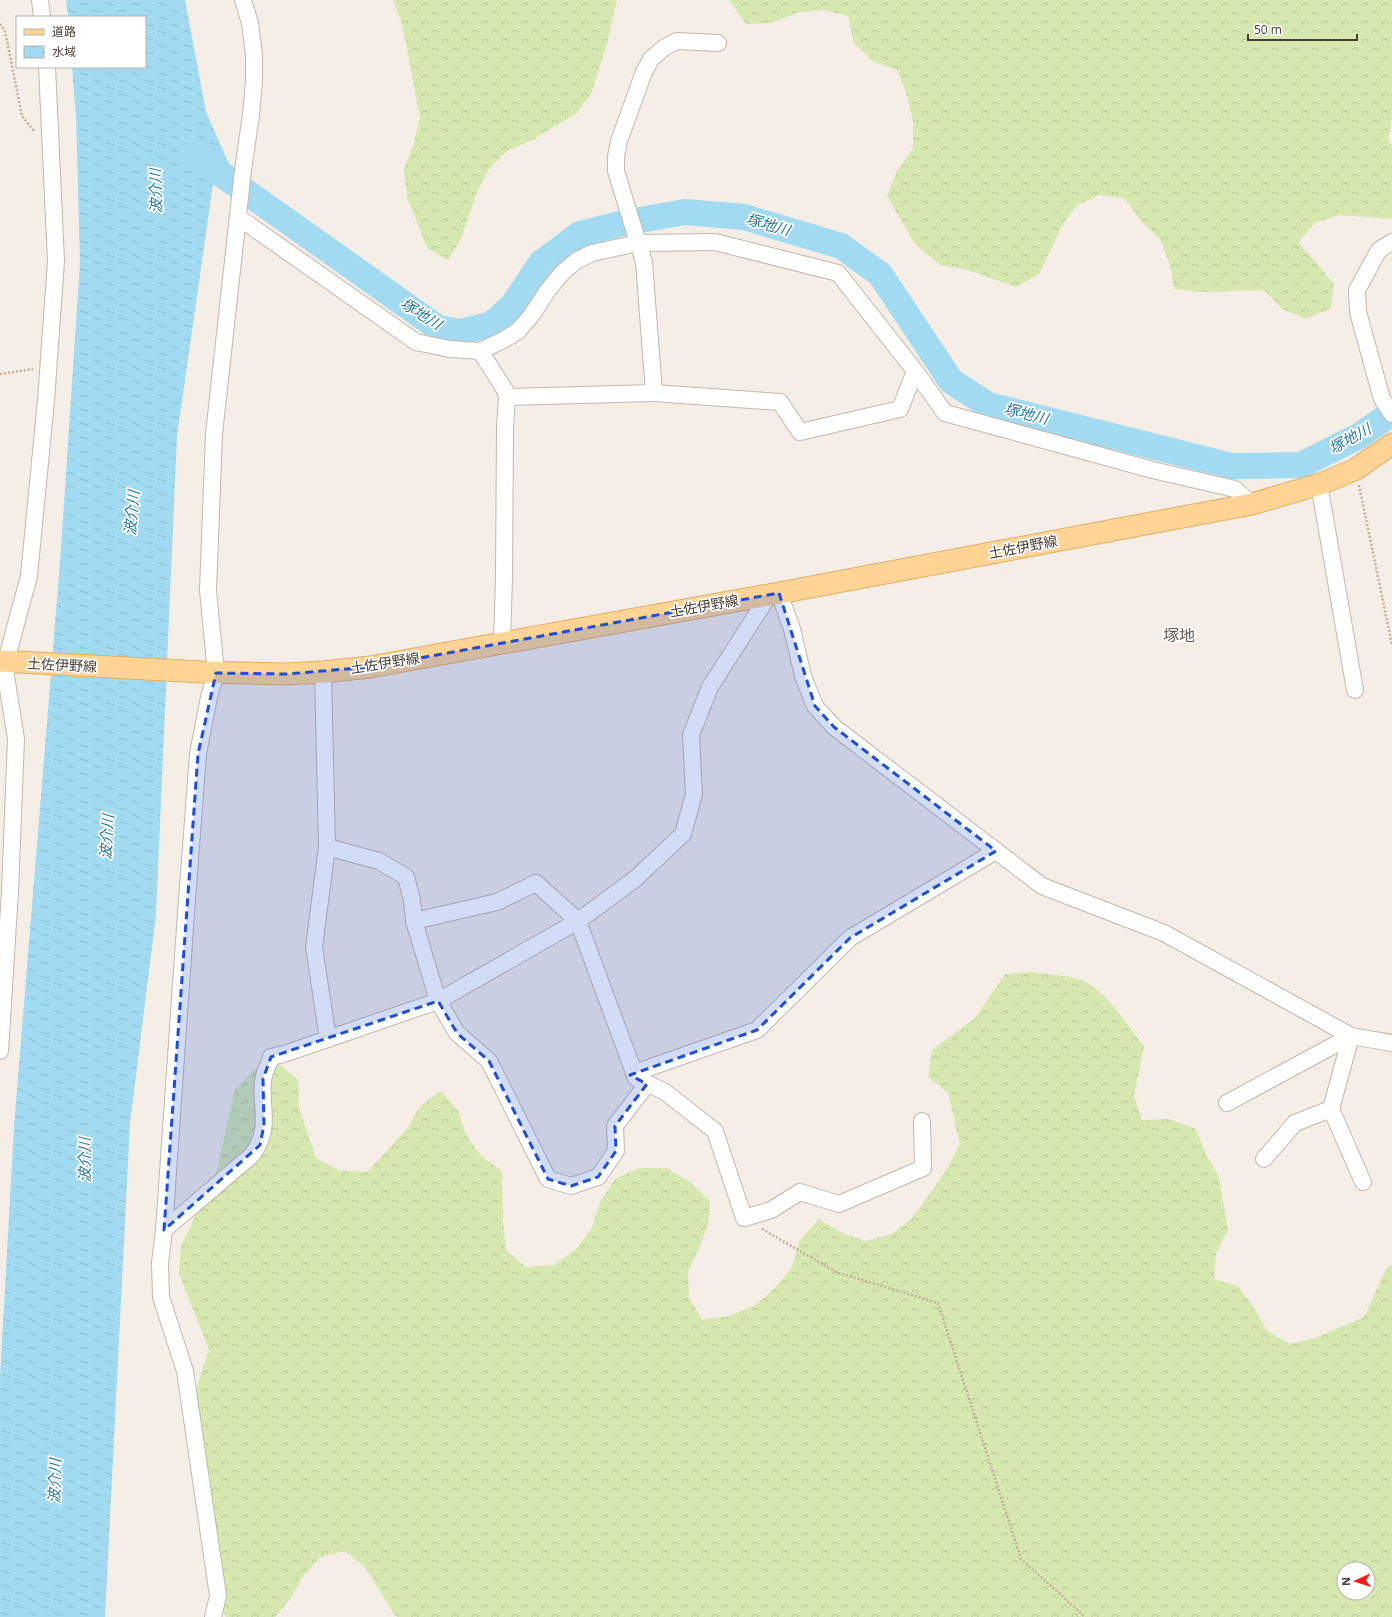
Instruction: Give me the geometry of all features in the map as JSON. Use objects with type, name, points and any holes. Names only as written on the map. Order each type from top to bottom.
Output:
[{"type":"main road","name":"土佐伊野線","points":[[7,661],[209,672],[287,674],[370,667],[774,594],[1252,504],[1319,484],[1356,469],[1391,446]]},
{"type":"street","points":[[40,0],[42,16]]},
{"type":"street","points":[[213,1617],[218,1596],[185,1371],[161,1297],[160,1263],[164,1230],[198,754],[209,697],[208,590],[214,434],[242,170],[251,108],[254,55],[250,23],[243,0]]},
{"type":"street","points":[[654,393],[644,262],[616,171],[616,157],[619,141],[644,72],[651,59],[665,47],[677,41],[718,43]]},
{"type":"street","points":[[0,1051],[10,891],[16,739],[6,676],[7,661],[28,576],[49,367],[56,261],[47,68]]},
{"type":"street","points":[[238,213],[416,342],[450,349],[480,350],[501,342],[516,332],[531,316],[548,290],[563,272],[576,261],[592,253],[638,242],[715,242],[838,273],[915,371],[945,413],[1153,470],[1235,489],[1252,504]]},
{"type":"street","points":[[1392,242],[1379,250],[1357,290],[1358,312],[1382,399],[1392,414]]},
{"type":"street","points":[[480,350],[505,390],[507,397],[505,427],[502,643]]},
{"type":"street","points":[[507,397],[654,393],[780,402],[800,432],[900,409],[915,371]]},
{"type":"street","points":[[1319,484],[1355,690]]},
{"type":"street","points":[[164,1230],[252,1155],[260,1145],[264,1126],[263,1079],[271,1057],[284,1054],[438,1001],[578,921],[635,879],[683,834],[694,794],[691,735],[710,686],[774,594],[792,628],[803,676],[815,706],[834,727],[1042,886],[1164,933],[1351,1036],[1392,1043]]},
{"type":"street","points":[[323,672],[327,847],[314,947],[328,1039]]},
{"type":"street","points":[[327,847],[379,861],[406,877],[412,900],[414,921],[438,1001],[457,1032],[489,1061],[548,1179],[571,1186],[598,1177],[616,1151],[615,1126],[647,1084]]},
{"type":"street","points":[[634,1073],[757,1030],[850,938],[996,851]]},
{"type":"street","points":[[414,921],[497,902],[536,883],[578,921],[636,1078],[665,1092],[715,1131],[744,1218],[770,1210],[800,1192],[839,1204],[923,1168],[922,1121]]},
{"type":"street","points":[[1227,1103],[1351,1036]]},
{"type":"street","points":[[1351,1036],[1331,1109],[1363,1182]]},
{"type":"street","points":[[1264,1159],[1295,1122],[1331,1109]]},
{"type":"path","points":[[0,24],[5,31],[22,116],[52,151]]},
{"type":"path","points":[[0,374],[49,367]]},
{"type":"path","points":[[1356,469],[1392,645]]},
{"type":"path","points":[[744,1218],[836,1272],[938,1302],[1021,1559],[1085,1617]]},
{"type":"highlighted area","points":[[779,593],[815,706],[834,727],[996,851],[850,938],[757,1030],[630,1075],[647,1084],[615,1126],[616,1151],[598,1177],[571,1186],[548,1179],[489,1061],[457,1033],[438,1001],[271,1057],[263,1079],[264,1125],[260,1145],[164,1230],[198,754],[216,673],[287,674],[370,667]]},
{"type":"green space","points":[[393,0],[617,0],[607,44],[591,94],[577,113],[532,140],[507,151],[489,169],[477,192],[461,239],[448,260],[427,248],[407,197],[404,169],[414,143],[420,117],[402,24]]},
{"type":"green space","points":[[729,0],[1392,0],[1392,119],[1388,140],[1392,145],[1392,219],[1339,215],[1315,223],[1298,242],[1334,284],[1331,308],[1306,319],[1282,309],[1264,290],[1200,292],[1174,289],[1170,264],[1160,239],[1141,221],[1125,199],[1099,195],[1076,206],[1062,226],[1039,274],[1016,287],[965,269],[940,265],[915,244],[887,196],[897,171],[913,148],[913,121],[907,95],[897,70],[872,61],[854,43],[848,16],[823,10],[796,13],[771,23],[746,24]]},
{"type":"green space","points":[[1032,972],[1082,980],[1094,987],[1110,1002],[1144,1046],[1134,1096],[1142,1120],[1170,1119],[1196,1129],[1206,1155],[1219,1177],[1228,1230],[1216,1253],[1214,1279],[1238,1286],[1254,1308],[1267,1331],[1290,1344],[1315,1338],[1364,1317],[1387,1267],[1392,1265],[1392,1617],[398,1617],[394,1614],[365,1567],[345,1551],[320,1557],[304,1575],[290,1599],[275,1617],[226,1617],[214,1594],[192,1402],[209,1350],[179,1274],[181,1246],[217,1170],[235,1090],[254,1070],[278,1063],[298,1080],[299,1108],[316,1158],[339,1170],[367,1172],[407,1129],[420,1106],[441,1091],[458,1111],[466,1135],[481,1156],[502,1171],[503,1223],[506,1250],[526,1267],[554,1265],[576,1249],[592,1228],[600,1202],[615,1179],[639,1168],[667,1168],[690,1182],[710,1201],[708,1225],[688,1271],[689,1297],[702,1320],[728,1316],[754,1306],[775,1288],[792,1267],[800,1240],[819,1219],[842,1233],[866,1241],[892,1234],[913,1217],[947,1169],[960,1144],[948,1093],[928,1077],[932,1050],[975,1018],[1005,974]]},
{"type":"water","name":"波介川","points":[[66,0],[185,0],[206,112],[229,164],[213,184],[177,436],[156,915],[130,1123],[105,1617],[0,1617],[0,1378],[14,1126],[60,563],[80,263],[76,116],[72,68],[146,68],[146,16],[68,16]]},
{"type":"waterway","name":"塚地川","points":[[193,154],[438,328],[460,332],[492,324],[513,305],[541,263],[580,234],[623,223],[685,212],[744,217],[841,246],[880,274],[951,381],[988,405],[1232,466],[1301,465],[1359,436],[1392,413]]},
{"type":"district","name":"塚地","points":[[1179,635]]}]
